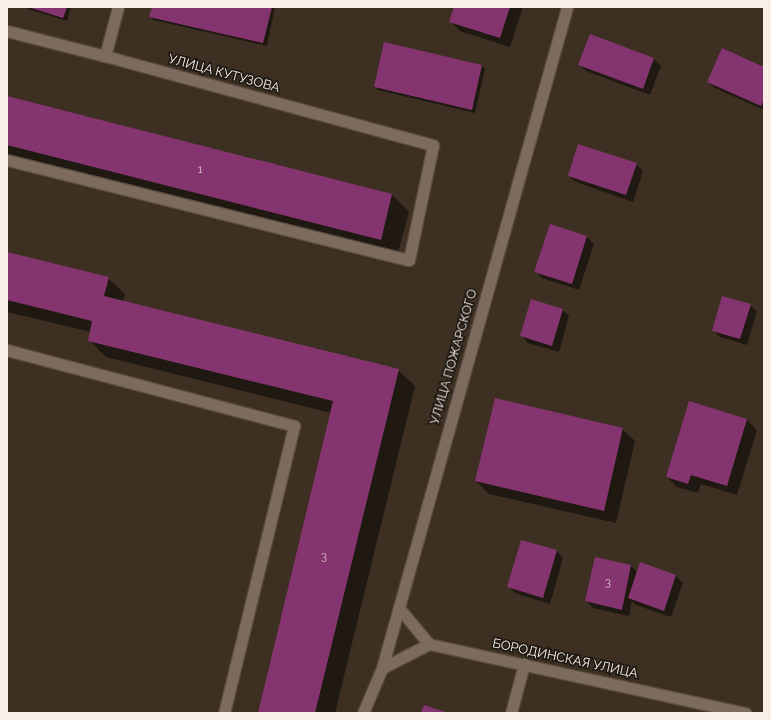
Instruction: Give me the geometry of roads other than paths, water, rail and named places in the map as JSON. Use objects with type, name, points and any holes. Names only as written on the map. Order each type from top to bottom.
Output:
[{"type":"street","points":[[105,56],[118,7]]},
{"type":"street","name":"УЛИЦА ПОЖАРСКОГО","points":[[363,713],[382,668],[567,7]]},
{"type":"street","name":"УЛИЦА КУТУЗОВА","points":[[7,31],[434,145],[409,260],[7,160]]},
{"type":"street","points":[[7,350],[294,426],[224,713]]},
{"type":"street","points":[[382,668],[429,644],[399,608]]},
{"type":"street","name":"БОРОДИНСКАЯ УЛИЦА","points":[[429,644],[746,713]]},
{"type":"street","points":[[511,713],[524,664]]}]
